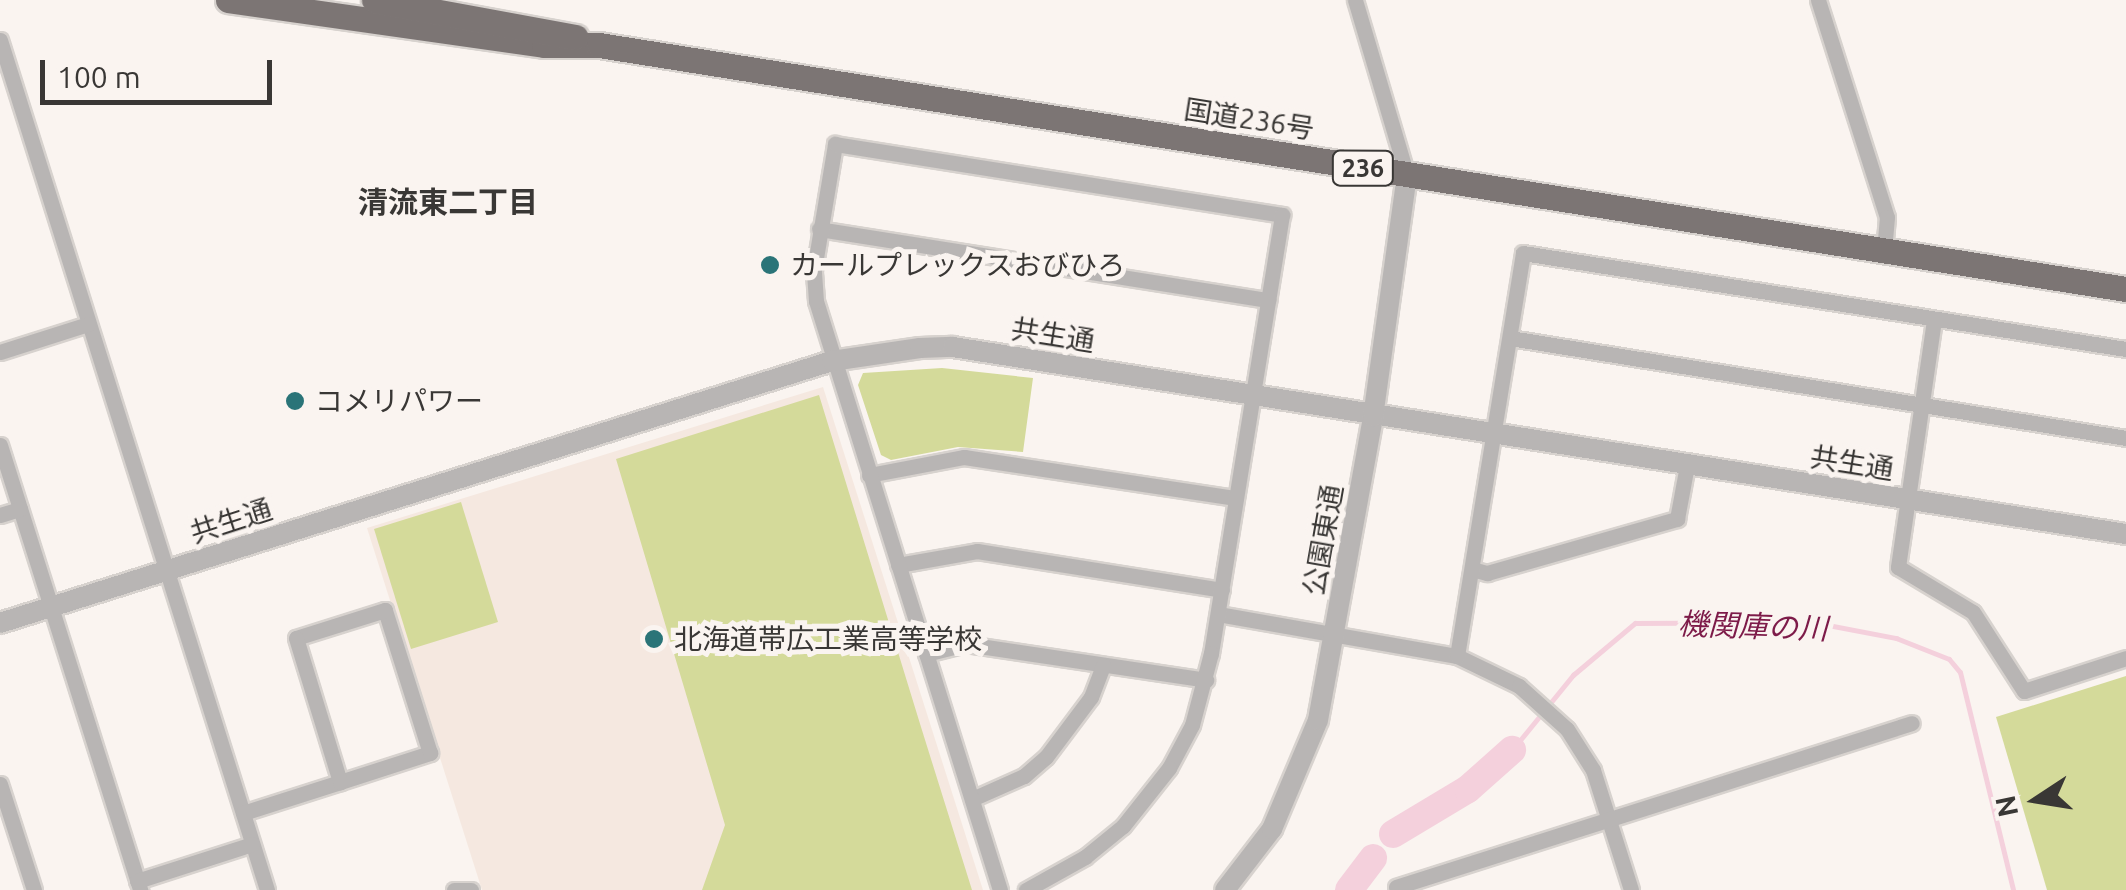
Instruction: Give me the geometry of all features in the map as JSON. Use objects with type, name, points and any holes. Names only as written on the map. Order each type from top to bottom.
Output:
[{"type":"highway","name":"国道236号","points":[[228,0],[544,45],[599,45],[2126,289]]},
{"type":"highway","name":"国道236号","points":[[374,0],[551,28],[599,45]]},
{"type":"street","points":[[1355,0],[1407,175]]},
{"type":"street","points":[[1818,0],[1888,217],[1884,251]]},
{"type":"street","points":[[0,40],[267,890]]},
{"type":"street","points":[[1000,890],[816,301],[819,229],[835,144],[1282,216],[1218,614],[1206,680],[1192,725],[1147,798],[1085,857],[1026,890]]},
{"type":"street","name":"公園東通","points":[[1225,890],[1272,828],[1301,772],[1334,636],[1373,417],[1407,175]]},
{"type":"street","points":[[819,229],[1268,300]]},
{"type":"street","points":[[1457,656],[1523,253],[2126,349]]},
{"type":"street","points":[[1934,320],[1898,567],[1973,612],[2024,691],[2126,658]]},
{"type":"street","points":[[0,352],[88,324]]},
{"type":"street","points":[[1510,338],[2126,438]]},
{"type":"street","name":"共生通","points":[[0,623],[832,360],[886,349],[953,347],[1373,417],[2126,534]]},
{"type":"street","points":[[0,446],[138,885],[252,844]]},
{"type":"street","points":[[869,476],[964,457],[1236,498]]},
{"type":"street","points":[[1472,569],[1487,573],[1677,519],[1687,466]]},
{"type":"street","points":[[0,516],[20,509]]},
{"type":"street","points":[[898,565],[977,551],[1222,590]]},
{"type":"street","points":[[242,814],[430,753],[385,610],[296,638],[340,782]]},
{"type":"street","points":[[1218,614],[1457,656],[1519,686],[1568,729],[1592,770],[1632,890]]},
{"type":"street","points":[[926,654],[966,644],[1206,680]]},
{"type":"street","points":[[972,799],[1024,776],[1046,757],[1091,697],[1103,665]]},
{"type":"street","points":[[1396,888],[1912,723]]},
{"type":"street","points":[[0,784],[34,890]]},
{"type":"street","points":[[454,890],[471,890]]},
{"type":"shaded area","name":"北海道帯広工業高等学校","points":[[823,387],[983,890],[482,890],[367,528]]},
{"type":"green space","points":[[942,368],[1033,378],[1023,452],[958,447],[891,460],[881,455],[858,385],[863,373]]},
{"type":"green space","points":[[819,395],[972,890],[702,890],[725,825],[616,459]]},
{"type":"green space","points":[[461,502],[498,622],[411,649],[374,529]]},
{"type":"green space","points":[[2126,676],[2126,890],[2047,890],[1996,717]]},
{"type":"waterway","name":"機関庫の川","points":[[1512,750],[1573,675],[1635,623],[1812,622],[1896,638],[1949,659],[1960,672],[2013,890]]},
{"type":"waterway","name":"機関庫の川","points":[[1393,834],[1468,789],[1512,750]]},
{"type":"waterway","name":"機関庫の川","points":[[1349,890],[1373,858]]},
{"type":"place","name":"カールプレックスおびひろ","points":[[770,265]]},
{"type":"place","name":"コメリパワー","points":[[295,401]]},
{"type":"place","name":"北海道帯広工業高等学校","points":[[654,639]]},
{"type":"district","name":"清流東二丁目","points":[[448,202]]}]
